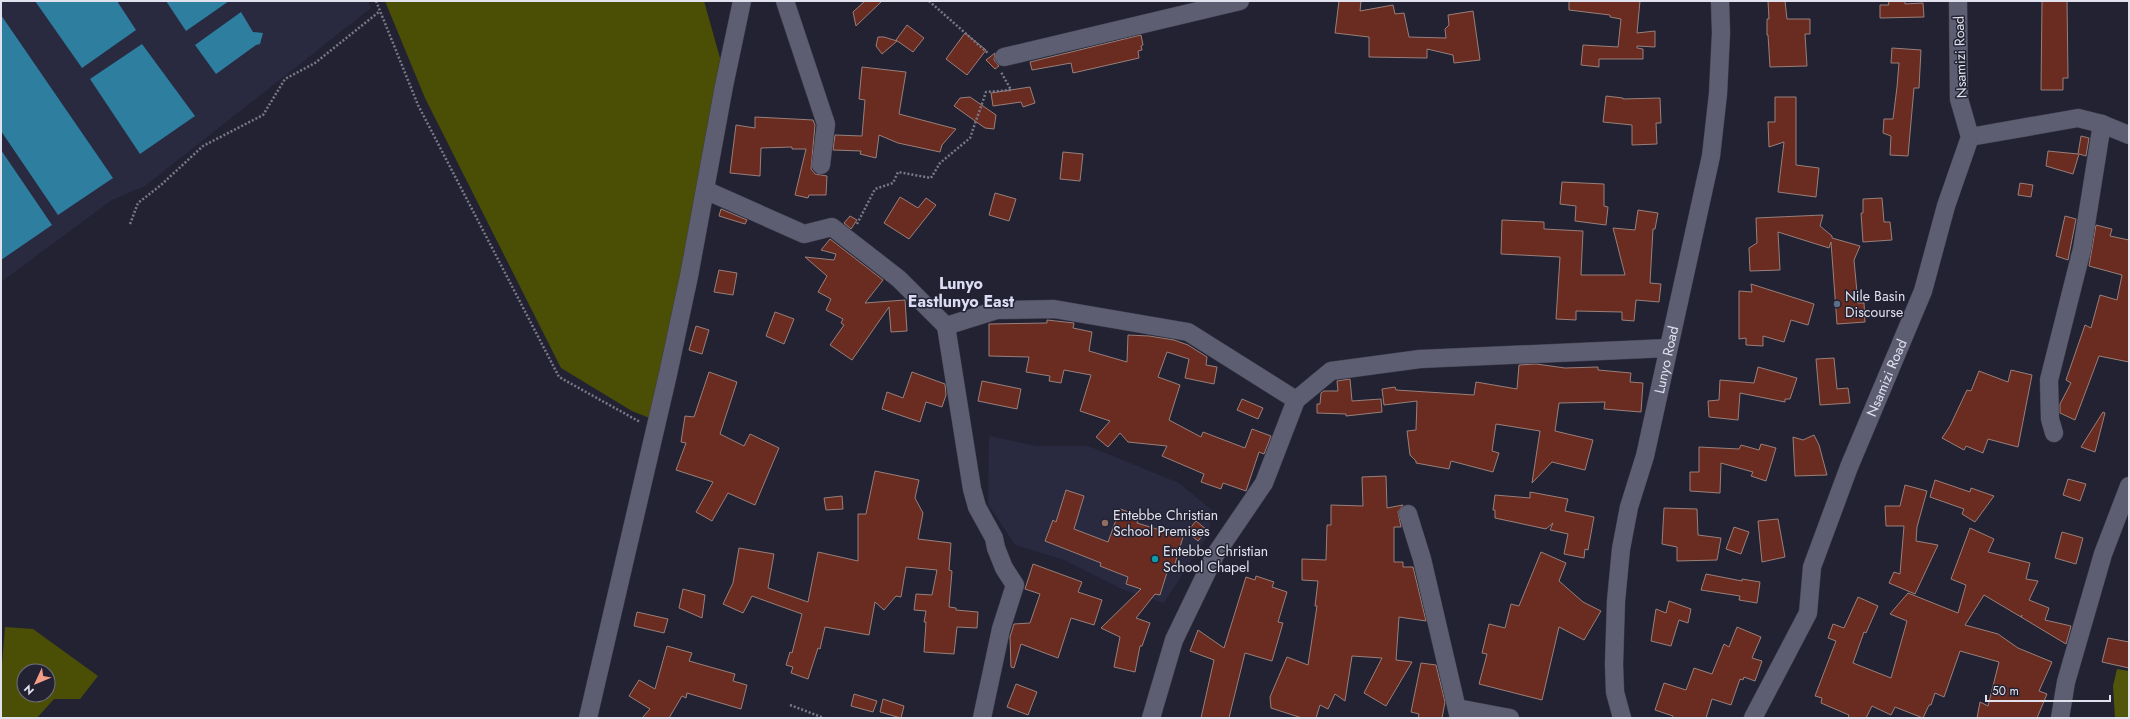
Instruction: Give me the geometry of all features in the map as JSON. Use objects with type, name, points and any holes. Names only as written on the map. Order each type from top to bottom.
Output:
[{"type":"street","points":[[588,718],[656,429],[687,284],[724,86],[742,1]]},
{"type":"street","points":[[785,1],[826,124],[821,165]]},
{"type":"street","points":[[998,59],[1240,1]]},
{"type":"street","name":"Lunyo Road","points":[[1622,718],[1615,692],[1614,664],[1616,601],[1621,549],[1629,507],[1645,456],[1711,156],[1718,94],[1721,33],[1720,1]]},
{"type":"street","name":"Nsamizi Road","points":[[1753,718],[1808,614],[1812,568],[1849,468],[1923,291],[1946,206],[1970,137],[1959,99],[1958,1]]},
{"type":"street","points":[[1970,137],[2078,118],[2102,124],[2129,135]]},
{"type":"street","points":[[2054,433],[2050,418],[2049,380],[2082,249],[2102,124]]},
{"type":"street","points":[[705,190],[804,234],[832,227],[899,279],[946,326],[972,489],[977,507],[994,538],[996,548],[1004,568],[1015,584],[996,650],[982,718]]},
{"type":"street","points":[[946,326],[997,310],[1054,308],[1188,332],[1296,400]]},
{"type":"street","points":[[1151,718],[1174,640],[1215,555],[1264,484],[1296,400],[1331,371],[1420,359],[1668,348]]},
{"type":"street","points":[[2060,718],[2066,682],[2103,554],[2129,486]]},
{"type":"street","points":[[1408,514],[1422,559],[1458,713],[1510,718]]},
{"type":"path","points":[[376,1],[418,105],[559,377],[629,417],[656,429]]},
{"type":"path","points":[[849,241],[875,189],[893,183],[898,172],[930,178],[940,163],[970,138],[986,92],[1011,90],[1003,78],[998,59],[929,1]]},
{"type":"path","points":[[130,224],[138,203],[161,186],[203,146],[264,115],[285,79],[315,63],[380,11]]},
{"type":"path","points":[[790,705],[824,718]]},
{"type":"shaded area","points":[[1,1],[368,1],[371,8],[145,186],[112,200],[1,282]]},
{"type":"shaded area","points":[[385,1],[704,1],[727,83],[652,419],[632,411],[561,368],[425,98]]},
{"type":"shaded area","name":"Entebbe Christian School Premises","points":[[989,436],[1037,446],[1088,446],[1179,483],[1213,511],[1208,535],[1164,603],[1124,590],[1064,560],[1015,545],[988,504]]},
{"type":"shaded area","points":[[5,627],[33,629],[98,676],[80,699],[56,699],[56,663],[16,663],[16,703],[50,703],[37,718],[1,718],[1,677]]},
{"type":"shaded area","points":[[2117,669],[2129,671],[2129,718],[2115,718],[2113,686]]},
{"type":"water","points":[[35,1],[117,1],[136,30],[82,68]]},
{"type":"water","points":[[166,1],[229,1],[186,31]]},
{"type":"water","points":[[241,12],[253,32],[263,33],[260,44],[256,45],[216,74],[195,45]]},
{"type":"water","points":[[1,15],[113,178],[58,215],[1,131]]},
{"type":"water","points":[[142,44],[195,116],[140,154],[90,79]]},
{"type":"water","points":[[1,150],[52,225],[1,260]]},
{"type":"building","points":[[865,1],[882,1],[856,26],[853,12]]},
{"type":"building","points":[[1339,1],[1361,1],[1360,11],[1393,5],[1395,14],[1404,13],[1409,37],[1446,38],[1445,29],[1449,25],[1448,15],[1473,11],[1480,60],[1454,63],[1453,55],[1427,49],[1427,58],[1369,57],[1369,37],[1335,33]]},
{"type":"building","points":[[1569,1],[1640,1],[1637,33],[1655,31],[1655,47],[1637,46],[1637,48],[1643,49],[1643,59],[1599,59],[1599,67],[1581,65],[1583,45],[1618,47],[1621,19],[1610,17],[1610,15],[1569,10]]},
{"type":"building","points":[[1768,1],[1785,1],[1787,19],[1810,19],[1810,34],[1805,34],[1807,66],[1770,67],[1767,35],[1767,19],[1769,19]]},
{"type":"building","points":[[1888,1],[1905,1],[1905,4],[1923,3],[1924,17],[1880,18],[1880,5],[1889,5]]},
{"type":"building","points":[[2042,1],[2067,1],[2068,78],[2063,78],[2063,90],[2041,90]]},
{"type":"building","points":[[907,25],[924,38],[913,52],[896,40]]},
{"type":"building","points":[[965,33],[986,50],[967,75],[946,59]]},
{"type":"building","points":[[1141,35],[1143,45],[1141,46],[1142,50],[1138,51],[1139,58],[1073,73],[1071,63],[1032,70],[1030,62]]},
{"type":"building","points":[[878,37],[884,37],[897,41],[882,54],[876,46]]},
{"type":"building","points":[[1892,48],[1921,50],[1919,88],[1914,88],[1908,156],[1890,155],[1891,136],[1883,133],[1884,119],[1893,119],[1897,87],[1899,63],[1891,63]]},
{"type":"building","points":[[995,53],[994,60],[999,66],[995,69],[986,60]]},
{"type":"building","points":[[862,67],[906,72],[899,114],[956,129],[942,145],[940,152],[898,143],[879,135],[876,158],[860,154],[861,151],[833,150],[835,135],[862,136],[865,100],[859,99]]},
{"type":"building","points":[[1030,87],[1035,103],[1023,107],[1021,102],[993,106],[991,93]]},
{"type":"building","points":[[1606,96],[1623,99],[1660,98],[1661,123],[1656,123],[1657,144],[1632,145],[1632,125],[1603,122]]},
{"type":"building","points":[[970,97],[996,115],[994,129],[985,128],[954,106],[960,98]]},
{"type":"building","points":[[1775,97],[1796,97],[1796,165],[1819,168],[1816,197],[1778,192],[1784,142],[1769,147],[1768,122],[1775,122]]},
{"type":"building","points":[[755,117],[813,120],[815,125],[811,169],[815,174],[827,176],[826,195],[809,195],[808,198],[795,195],[806,149],[792,149],[792,147],[761,148],[760,176],[730,173],[736,125],[755,128]]},
{"type":"building","points":[[2081,136],[2089,138],[2086,156],[2079,154],[2073,174],[2046,166],[2048,151],[2078,154]]},
{"type":"building","points":[[1063,152],[1083,154],[1080,181],[1060,179]]},
{"type":"building","points":[[1562,182],[1604,184],[1604,206],[1608,207],[1606,225],[1575,221],[1576,206],[1560,204]]},
{"type":"building","points":[[2020,183],[2033,185],[2031,197],[2018,195]]},
{"type":"building","points":[[995,193],[1016,199],[1009,221],[989,215]]},
{"type":"building","points":[[900,197],[918,208],[926,198],[936,205],[909,239],[884,223]]},
{"type":"building","points":[[1882,198],[1884,222],[1890,222],[1892,240],[1863,242],[1861,213],[1863,213],[1863,199]]},
{"type":"building","points":[[721,209],[747,220],[745,224],[719,216]]},
{"type":"building","points":[[1638,210],[1658,213],[1655,229],[1653,229],[1650,283],[1661,284],[1659,302],[1636,300],[1634,321],[1622,320],[1622,312],[1576,311],[1576,320],[1556,319],[1560,257],[1501,254],[1502,220],[1544,222],[1544,229],[1583,231],[1581,275],[1625,275],[1613,228],[1635,230]]},
{"type":"building","points":[[1823,215],[1820,226],[1832,236],[1832,238],[1860,246],[1854,260],[1858,303],[1864,303],[1865,322],[1837,324],[1831,242],[1829,248],[1778,232],[1780,270],[1750,271],[1749,248],[1757,243],[1756,218]]},
{"type":"building","points":[[850,216],[857,220],[851,229],[844,223]]},
{"type":"building","points":[[2065,216],[2076,219],[2068,260],[2056,256]]},
{"type":"building","points":[[2096,225],[2112,229],[2110,236],[2129,240],[2129,362],[2099,356],[2075,420],[2060,413],[2060,404],[2071,383],[2066,380],[2085,325],[2091,328],[2100,295],[2117,300],[2122,275],[2089,266]]},
{"type":"building","points":[[830,239],[883,280],[865,303],[905,300],[907,331],[891,332],[889,307],[852,360],[830,345],[844,325],[841,323],[843,319],[826,310],[831,299],[818,292],[827,276],[805,257],[834,260],[836,254],[821,250]]},
{"type":"building","points":[[719,270],[737,273],[733,295],[714,292]]},
{"type":"building","points":[[1751,284],[1814,304],[1808,325],[1791,320],[1784,342],[1763,336],[1763,346],[1746,345],[1746,338],[1739,339],[1739,291],[1752,292]]},
{"type":"building","points":[[775,312],[794,319],[784,344],[766,336]]},
{"type":"building","points":[[1047,320],[1074,323],[1073,328],[1092,332],[1089,351],[1127,362],[1128,335],[1149,336],[1174,340],[1188,345],[1207,357],[1206,365],[1217,367],[1214,384],[1185,378],[1189,359],[1167,352],[1158,377],[1180,385],[1169,420],[1201,437],[1203,432],[1245,448],[1252,429],[1271,436],[1264,454],[1259,452],[1246,491],[1223,483],[1221,489],[1201,482],[1204,474],[1162,456],[1167,446],[1128,442],[1120,433],[1108,447],[1096,437],[1110,421],[1080,411],[1091,375],[1064,370],[1061,383],[1049,381],[1050,376],[1026,372],[1029,357],[989,356],[989,324],[1047,323]]},
{"type":"building","points":[[696,326],[709,330],[702,354],[689,350]]},
{"type":"building","points":[[1834,358],[1837,389],[1848,388],[1850,403],[1820,405],[1816,359]]},
{"type":"building","points":[[1536,364],[1565,368],[1598,367],[1598,370],[1631,373],[1630,382],[1643,383],[1641,412],[1604,409],[1605,402],[1559,403],[1555,431],[1593,440],[1585,470],[1552,462],[1532,483],[1540,431],[1496,424],[1492,451],[1499,453],[1493,472],[1451,461],[1449,469],[1416,463],[1410,455],[1407,431],[1416,430],[1417,401],[1384,405],[1382,389],[1395,387],[1396,390],[1474,395],[1476,382],[1517,389],[1519,365]]},
{"type":"building","points":[[1758,367],[1797,378],[1790,399],[1785,399],[1785,402],[1740,393],[1738,420],[1709,417],[1708,401],[1719,400],[1720,380],[1754,383]]},
{"type":"building","points":[[2011,370],[2032,375],[2018,447],[1988,439],[1983,453],[1966,446],[1964,450],[1942,438],[1950,426],[1967,390],[1971,391],[1979,371],[2008,382]]},
{"type":"building","points":[[709,372],[737,382],[720,434],[744,446],[750,434],[779,448],[755,505],[728,493],[712,521],[696,512],[713,482],[676,470],[686,443],[681,442],[685,416],[694,417]]},
{"type":"building","points":[[912,372],[945,384],[946,395],[942,407],[926,402],[920,422],[882,409],[887,392],[903,398]]},
{"type":"building","points":[[1350,379],[1352,401],[1381,399],[1382,412],[1346,416],[1346,414],[1317,413],[1317,404],[1320,404],[1321,393],[1324,391],[1338,391],[1337,381]]},
{"type":"building","points":[[982,381],[1021,389],[1017,409],[978,401]]},
{"type":"building","points":[[1242,399],[1263,408],[1258,419],[1237,410]]},
{"type":"building","points":[[2103,412],[2105,413],[2095,452],[2081,447]]},
{"type":"building","points":[[1814,435],[1819,445],[1827,475],[1795,476],[1793,437],[1803,440]]},
{"type":"building","points":[[1761,444],[1776,448],[1766,481],[1751,476],[1753,472],[1721,463],[1720,493],[1690,491],[1690,472],[1699,472],[1699,447],[1739,449],[1741,445],[1759,450]]},
{"type":"building","points":[[875,471],[919,480],[915,498],[923,513],[918,539],[951,543],[949,570],[952,571],[949,607],[956,608],[956,610],[978,612],[977,628],[957,627],[954,654],[924,652],[926,622],[924,622],[926,611],[914,610],[916,594],[932,595],[937,570],[906,567],[901,597],[896,596],[884,610],[875,602],[869,635],[825,627],[820,649],[818,648],[808,679],[791,673],[793,667],[786,665],[790,652],[792,653],[802,614],[752,596],[743,613],[723,604],[733,583],[739,548],[774,554],[768,588],[808,602],[818,552],[858,561],[858,514],[866,514]]},
{"type":"building","points":[[1386,476],[1387,508],[1403,505],[1398,512],[1401,527],[1394,527],[1394,562],[1403,562],[1403,567],[1413,567],[1426,621],[1399,617],[1396,660],[1412,662],[1386,706],[1364,693],[1382,658],[1352,656],[1345,701],[1335,694],[1328,709],[1320,705],[1316,718],[1302,718],[1271,708],[1270,697],[1287,657],[1308,665],[1317,606],[1315,606],[1318,581],[1302,580],[1302,559],[1326,560],[1327,525],[1331,525],[1331,505],[1363,506],[1362,477]]},
{"type":"building","points":[[2068,479],[2086,484],[2080,501],[2063,495]]},
{"type":"building","points":[[1935,480],[1970,492],[1971,488],[1994,496],[1975,522],[1962,514],[1964,509],[1930,497]]},
{"type":"building","points":[[1905,485],[1927,491],[1917,527],[1916,541],[1938,545],[1915,594],[1889,583],[1894,572],[1900,574],[1904,526],[1886,526],[1885,506],[1900,506]]},
{"type":"building","points":[[1066,490],[1084,496],[1074,529],[1108,542],[1120,509],[1140,516],[1137,523],[1183,537],[1174,567],[1169,566],[1160,595],[1155,594],[1136,618],[1150,623],[1142,646],[1140,646],[1135,672],[1114,667],[1120,637],[1101,628],[1141,589],[1126,584],[1128,577],[1100,566],[1101,563],[1045,541],[1053,520],[1056,522]]},
{"type":"building","points":[[1530,492],[1568,499],[1565,511],[1594,517],[1588,550],[1585,549],[1584,558],[1564,554],[1568,534],[1550,530],[1553,523],[1546,529],[1495,518],[1495,510],[1493,510],[1495,495],[1530,498]]},
{"type":"building","points":[[842,496],[843,509],[826,510],[824,498]]},
{"type":"building","points":[[1664,508],[1697,509],[1698,535],[1721,538],[1717,560],[1677,561],[1677,547],[1662,544]]},
{"type":"building","points":[[1778,519],[1785,557],[1762,562],[1758,521]]},
{"type":"building","points":[[1196,521],[1207,530],[1198,541],[1187,532]]},
{"type":"building","points":[[1734,527],[1749,532],[1741,554],[1726,549]]},
{"type":"building","points":[[1970,528],[1994,539],[1988,552],[2030,563],[2026,579],[2038,581],[2029,600],[2049,608],[2045,620],[2071,626],[2066,644],[1984,595],[1965,625],[1998,634],[2018,648],[2052,662],[2039,691],[2047,694],[2037,718],[1977,718],[1980,702],[1988,706],[1999,662],[1960,651],[1944,697],[1935,693],[1931,705],[1929,705],[1923,718],[1895,707],[1891,715],[1872,706],[1866,718],[1848,718],[1849,715],[1821,703],[1822,698],[1815,696],[1836,641],[1828,638],[1833,624],[1844,628],[1858,597],[1878,606],[1866,633],[1864,632],[1853,663],[1891,678],[1907,621],[1890,614],[1908,593],[1958,613],[1966,585],[1951,579]]},
{"type":"building","points":[[2062,532],[2083,538],[2076,564],[2055,558]]},
{"type":"building","points":[[1541,552],[1566,563],[1559,581],[1583,602],[1601,611],[1584,640],[1559,627],[1542,700],[1479,684],[1487,654],[1482,653],[1489,624],[1505,628],[1511,604],[1519,606]]},
{"type":"building","points":[[1033,564],[1082,582],[1078,592],[1102,600],[1094,625],[1071,618],[1058,658],[1021,644],[1014,668],[1011,667],[1010,637],[1014,624],[1030,623],[1040,594],[1025,589]]},
{"type":"building","points":[[1706,574],[1742,581],[1742,579],[1760,582],[1757,603],[1739,600],[1740,596],[1701,590]]},
{"type":"building","points":[[1256,576],[1274,582],[1272,587],[1287,592],[1278,622],[1283,623],[1272,661],[1245,653],[1229,718],[1201,718],[1214,660],[1190,651],[1198,630],[1224,648],[1246,577],[1255,580]]},
{"type":"building","points":[[683,589],[705,595],[702,618],[679,608]]},
{"type":"building","points":[[1669,601],[1691,609],[1688,623],[1679,620],[1671,646],[1651,641],[1656,609],[1666,613]]},
{"type":"building","points":[[637,612],[668,619],[664,633],[634,626]]},
{"type":"building","points":[[1737,627],[1761,637],[1752,658],[1762,661],[1755,681],[1744,677],[1743,680],[1740,679],[1731,705],[1712,699],[1706,718],[1673,718],[1673,716],[1655,710],[1664,683],[1686,690],[1694,668],[1712,674],[1724,644],[1729,647]]},
{"type":"building","points":[[2108,638],[2129,642],[2129,668],[2102,662]]},
{"type":"building","points":[[667,646],[692,653],[689,661],[735,674],[733,681],[747,685],[741,709],[687,693],[686,698],[682,696],[669,718],[642,718],[650,709],[629,696],[639,680],[655,689]]},
{"type":"building","points":[[1421,663],[1436,665],[1445,702],[1442,718],[1418,718],[1419,714],[1411,712]]},
{"type":"building","points":[[1016,684],[1037,692],[1028,715],[1007,707]]},
{"type":"building","points":[[854,694],[877,701],[873,712],[851,706]]},
{"type":"building","points":[[883,699],[904,706],[901,718],[880,712]]},
{"type":"place","name":"Nile Basin Discourse","points":[[1837,304]]},
{"type":"place","name":"Entebbe Christian School Premises","points":[[1105,523]]},
{"type":"place","name":"Entebbe Christian School Chapel","points":[[1155,559]]},
{"type":"district","name":"Lunyo Eastlunyo East","points":[[961,292]]}]
